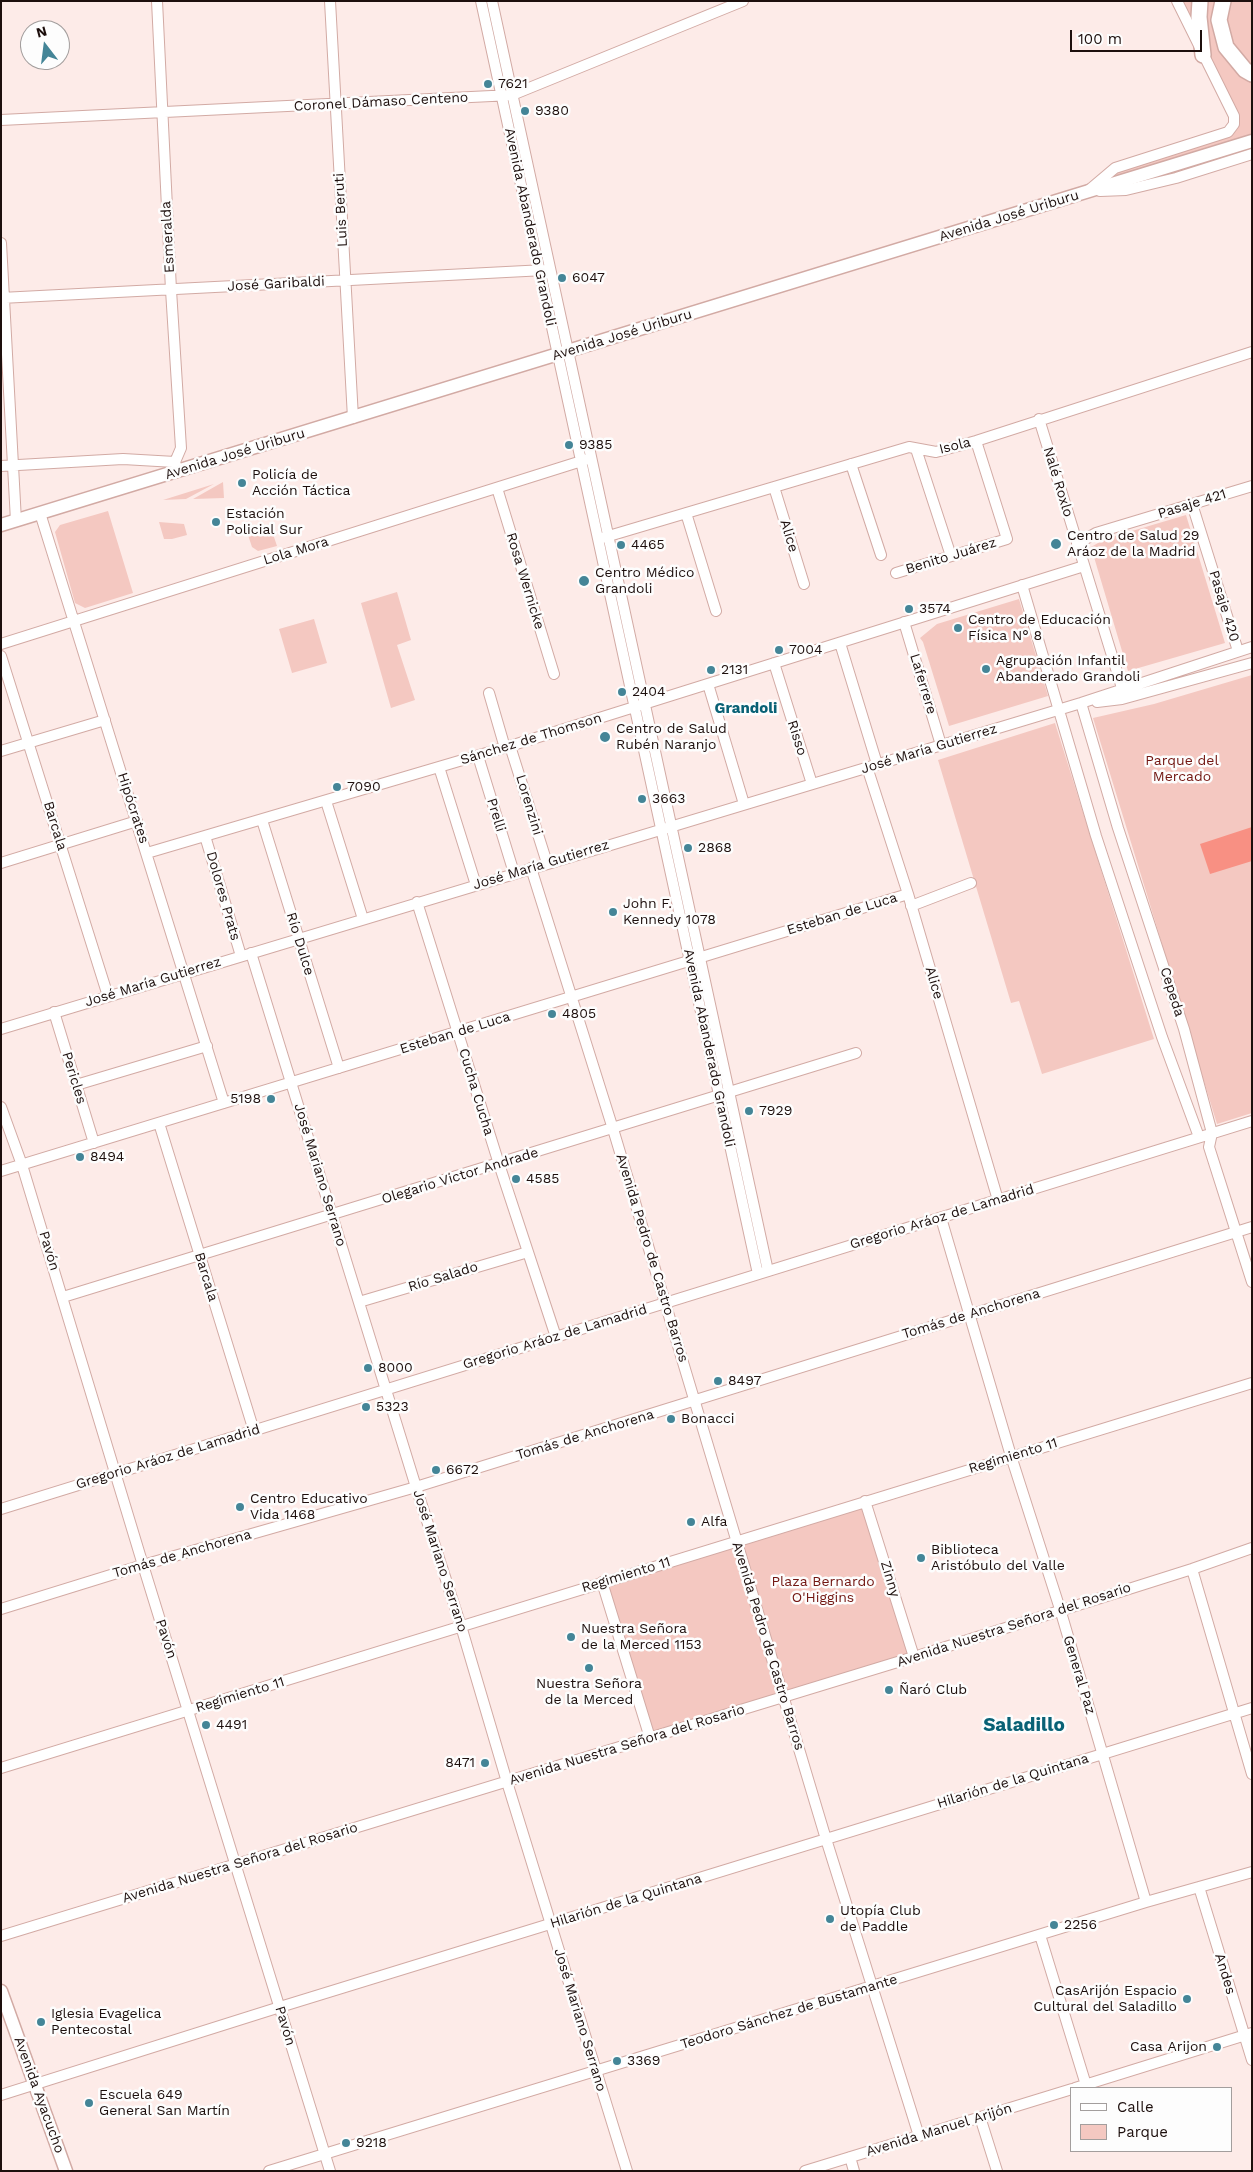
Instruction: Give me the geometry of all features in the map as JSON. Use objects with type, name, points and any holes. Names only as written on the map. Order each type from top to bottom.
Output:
[{"type":"highway","points":[[1200,1],[1199,17],[1203,55]]},
{"type":"highway","points":[[1223,1],[1219,20],[1226,47],[1245,70],[1252,74]]},
{"type":"main road","name":"Avenida José Uriburu","points":[[1,525],[176,467],[353,418],[1248,141]]},
{"type":"main road","name":"Avenida Ayacucho","points":[[1,1991],[66,2171]]},
{"type":"street","name":"Esmeralda","points":[[156,1],[181,448],[176,467]]},
{"type":"street","name":"Luis Beruti","points":[[330,1],[353,418]]},
{"type":"street","name":"Avenida Abanderado Grandoli","points":[[480,1],[501,96],[545,270]]},
{"type":"street","name":"Avenida Abanderado Grandoli","points":[[492,1],[545,270],[763,1273]]},
{"type":"street","name":"Coronel Dámaso Centeno","points":[[1,120],[512,95],[743,1]]},
{"type":"street","points":[[1086,192],[1116,168],[1228,132],[1234,124],[1234,116],[1177,1]]},
{"type":"street","points":[[1086,192],[1126,190],[1176,178],[1252,154]]},
{"type":"street","points":[[1,243],[16,520]]},
{"type":"street","name":"José Garibaldi","points":[[3,298],[545,270]]},
{"type":"street","name":"Isola","points":[[603,538],[909,447],[936,452],[976,441],[1039,419],[1252,352]]},
{"type":"street","name":"Nalé Roxlo","points":[[1039,419],[1122,688]]},
{"type":"street","name":"Benito Juárez","points":[[896,573],[1007,539],[976,441]]},
{"type":"street","points":[[916,449],[952,556]]},
{"type":"street","points":[[1,466],[123,459],[176,467]]},
{"type":"street","name":"Lola Mora","points":[[1,644],[586,459]]},
{"type":"street","points":[[851,464],[881,555]]},
{"type":"street","name":"Pasaje 421","points":[[1077,544],[1096,533],[1252,486]]},
{"type":"street","name":"Alice","points":[[774,487],[804,584]]},
{"type":"street","name":"Rosa Wernicke","points":[[496,488],[554,674]]},
{"type":"street","name":"Pasaje 420","points":[[1192,504],[1238,651]]},
{"type":"street","name":"Hipócrates","points":[[40,513],[224,1103]]},
{"type":"street","points":[[686,513],[716,611]]},
{"type":"street","name":"Sánchez de Thomson","points":[[147,853],[508,747],[1084,566]]},
{"type":"street","name":"Cepeda","points":[[1022,585],[1058,710],[1117,900],[1162,1037],[1199,1137]]},
{"type":"street","name":"Laferrere","points":[[904,622],[942,745]]},
{"type":"street","name":"Alice","points":[[840,643],[911,906],[998,1200]]},
{"type":"street","name":"José María Gutierrez","points":[[1,1029],[476,884],[1081,703],[1252,647]]},
{"type":"street","name":"Barcala","points":[[1,656],[108,996]]},
{"type":"street","name":"Risso","points":[[774,663],[812,784]]},
{"type":"street","name":"José María Gutierrez","points":[[1081,703],[1122,699],[1252,663]]},
{"type":"street","points":[[708,684],[744,804]]},
{"type":"street","name":"Lorenzini","points":[[488,693],[547,864]]},
{"type":"street","name":"Cepeda","points":[[1081,703],[1118,828],[1184,1029],[1212,1133],[1209,1147],[1252,1282]]},
{"type":"street","points":[[1,751],[105,720]]},
{"type":"street","name":"Prelli","points":[[478,756],[514,873]]},
{"type":"street","points":[[439,767],[476,884]]},
{"type":"street","points":[[326,801],[363,919]]},
{"type":"street","name":"Río Dulce","points":[[262,820],[340,1068]]},
{"type":"street","points":[[1,863],[137,822]]},
{"type":"street","name":"Dolores Prats","points":[[205,836],[246,954]]},
{"type":"street","name":"Avenida Pedro de Castro Barros","points":[[530,868],[613,1129],[736,1540],[785,1696],[826,1839],[918,2136]]},
{"type":"street","name":"Esteban de Luca","points":[[911,906],[972,883]]},
{"type":"street","name":"Esteban de Luca","points":[[1,1171],[908,894]]},
{"type":"street","name":"Cucha Cucha","points":[[417,902],[498,1164],[556,1337]]},
{"type":"street","name":"José Mariano Serrano","points":[[246,954],[291,1083],[461,1626],[627,2171]]},
{"type":"street","name":"Pericles","points":[[54,1012],[94,1143]]},
{"type":"street","points":[[76,1085],[206,1046]]},
{"type":"street","name":"Olegario Victor Andrade","points":[[63,1297],[856,1053]]},
{"type":"street","name":"Pavón","points":[[1,1107],[22,1165],[63,1297],[143,1565],[330,2171]]},
{"type":"street","name":"Gregorio Aráoz de Lamadrid","points":[[1,1509],[1252,1121]]},
{"type":"street","name":"Barcala","points":[[159,1123],[254,1431]]},
{"type":"street","name":"General Paz","points":[[941,1218],[1011,1456],[1060,1609],[1146,1902]]},
{"type":"street","name":"Tomás de Anchorena","points":[[1,1609],[143,1565],[416,1487],[1252,1227]]},
{"type":"street","name":"Río Salado","points":[[359,1302],[528,1252]]},
{"type":"street","name":"Regimiento 11","points":[[1,1768],[736,1540],[1252,1383]]},
{"type":"street","name":"Zinny","points":[[865,1501],[914,1657]]},
{"type":"street","name":"Avenida Nuestra Señora del Rosario","points":[[1,1936],[914,1657],[1060,1609],[1192,1569],[1252,1548]]},
{"type":"street","points":[[1192,1569],[1252,1774]]},
{"type":"street","points":[[602,1582],[650,1738]]},
{"type":"street","name":"Hilarión de la Quintana","points":[[1,2095],[280,2007],[1252,1708]]},
{"type":"street","name":"Teodoro Sánchez de Bustamante","points":[[269,2171],[1146,1902],[1252,1872]]},
{"type":"street","name":"Andes","points":[[1199,1887],[1248,2035],[1252,2060]]},
{"type":"street","points":[[1040,1935],[1086,2085]]},
{"type":"street","name":"Avenida Manuel Arijón","points":[[1080,2087],[1248,2035]]},
{"type":"street","name":"Avenida Manuel Arijón","points":[[805,2171],[1070,2090]]},
{"type":"street","points":[[980,2117],[997,2171]]},
{"type":"street","points":[[850,2158],[854,2171]]},
{"type":"green space","points":[[1177,1],[1252,1],[1252,154],[1176,178],[1087,192],[1115,168],[1228,132],[1234,124]]},
{"type":"green space","points":[[223,482],[224,498],[193,499]]},
{"type":"green space","points":[[214,484],[186,499],[163,500]]},
{"type":"green space","points":[[108,511],[133,593],[85,608],[75,603],[55,532],[60,525]]},
{"type":"green space","points":[[1186,515],[1225,643],[1128,671],[1091,547],[1105,539]]},
{"type":"green space","points":[[159,522],[184,524],[187,535],[164,539]]},
{"type":"green space","points":[[271,528],[277,546],[258,551],[252,547],[248,535]]},
{"type":"green space","points":[[397,592],[411,640],[397,645],[415,700],[391,708],[361,603]]},
{"type":"green space","name":"Agrupación Infantil Abanderado Grandoli","points":[[1019,599],[1048,696],[949,726],[923,642],[920,638],[937,624]]},
{"type":"green space","points":[[314,619],[327,663],[292,673],[279,629]]},
{"type":"green space","name":"Parque del Mercado","points":[[1252,675],[1252,1113],[1217,1124],[1093,718],[1154,704]]},
{"type":"green space","points":[[1055,723],[1154,1039],[1042,1074],[1019,1001],[1011,1003],[938,760]]},
{"type":"green space","name":"Plaza Bernardo O'Higgins","points":[[865,1501],[914,1657],[650,1738],[602,1582]]},
{"type":"shaded area","points":[[1252,827],[1252,861],[1210,874],[1200,844]]},
{"type":"place","name":"7621","points":[[488,84]]},
{"type":"place","name":"9380","points":[[525,111]]},
{"type":"place","name":"6047","points":[[562,278]]},
{"type":"place","name":"9385","points":[[569,445]]},
{"type":"place","name":"Policía de Acción Táctica","points":[[242,483]]},
{"type":"place","name":"Estación Policial Sur","points":[[216,522]]},
{"type":"place","name":"Centro de Salud 29 Aráoz de la Madrid","points":[[1056,544]]},
{"type":"place","name":"4465","points":[[621,545]]},
{"type":"place","name":"Centro Médico Grandoli","points":[[584,581]]},
{"type":"place","name":"3574","points":[[909,609]]},
{"type":"place","name":"Centro de Educación Física N° 8","points":[[958,628]]},
{"type":"place","name":"7004","points":[[779,650]]},
{"type":"place","name":"Agrupación Infantil Abanderado Grandoli","points":[[986,669]]},
{"type":"place","name":"2131","points":[[711,670]]},
{"type":"place","name":"2404","points":[[622,692]]},
{"type":"place","name":"Centro de Salud Rubén Naranjo","points":[[605,737]]},
{"type":"place","name":"7090","points":[[337,787]]},
{"type":"place","name":"3663","points":[[642,799]]},
{"type":"place","name":"2868","points":[[688,848]]},
{"type":"place","name":"John F. Kennedy 1078","points":[[613,912]]},
{"type":"place","name":"4805","points":[[552,1014]]},
{"type":"place","name":"5198","points":[[271,1099]]},
{"type":"place","name":"7929","points":[[749,1111]]},
{"type":"place","name":"8494","points":[[80,1157]]},
{"type":"place","name":"4585","points":[[516,1179]]},
{"type":"place","name":"8000","points":[[368,1368]]},
{"type":"place","name":"8497","points":[[718,1381]]},
{"type":"place","name":"5323","points":[[366,1407]]},
{"type":"place","name":"Bonacci","points":[[671,1419]]},
{"type":"place","name":"6672","points":[[436,1470]]},
{"type":"place","name":"Centro Educativo Vida 1468","points":[[240,1507]]},
{"type":"place","name":"Alfa","points":[[691,1522]]},
{"type":"place","name":"Biblioteca Aristóbulo del Valle","points":[[921,1558]]},
{"type":"place","name":"Nuestra Señora de la Merced 1153","points":[[571,1637]]},
{"type":"place","name":"Nuestra Señora de la Merced","points":[[589,1668]]},
{"type":"place","name":"Ñaró Club","points":[[889,1690]]},
{"type":"place","name":"4491","points":[[206,1725]]},
{"type":"place","name":"8471","points":[[485,1763]]},
{"type":"place","name":"Utopía Club de Paddle","points":[[830,1919]]},
{"type":"place","name":"2256","points":[[1054,1925]]},
{"type":"place","name":"CasArijón Espacio Cultural del Saladillo","points":[[1187,1999]]},
{"type":"place","name":"Iglesia Evagelica Pentecostal","points":[[41,2022]]},
{"type":"place","name":"Casa Arijon","points":[[1217,2047]]},
{"type":"place","name":"3369","points":[[617,2061]]},
{"type":"place","name":"Escuela 649 General San Martín","points":[[89,2103]]},
{"type":"place","name":"9218","points":[[346,2143]]},
{"type":"district","name":"Grandoli","points":[[746,709]]},
{"type":"district","name":"Saladillo","points":[[1024,1725]]}]
